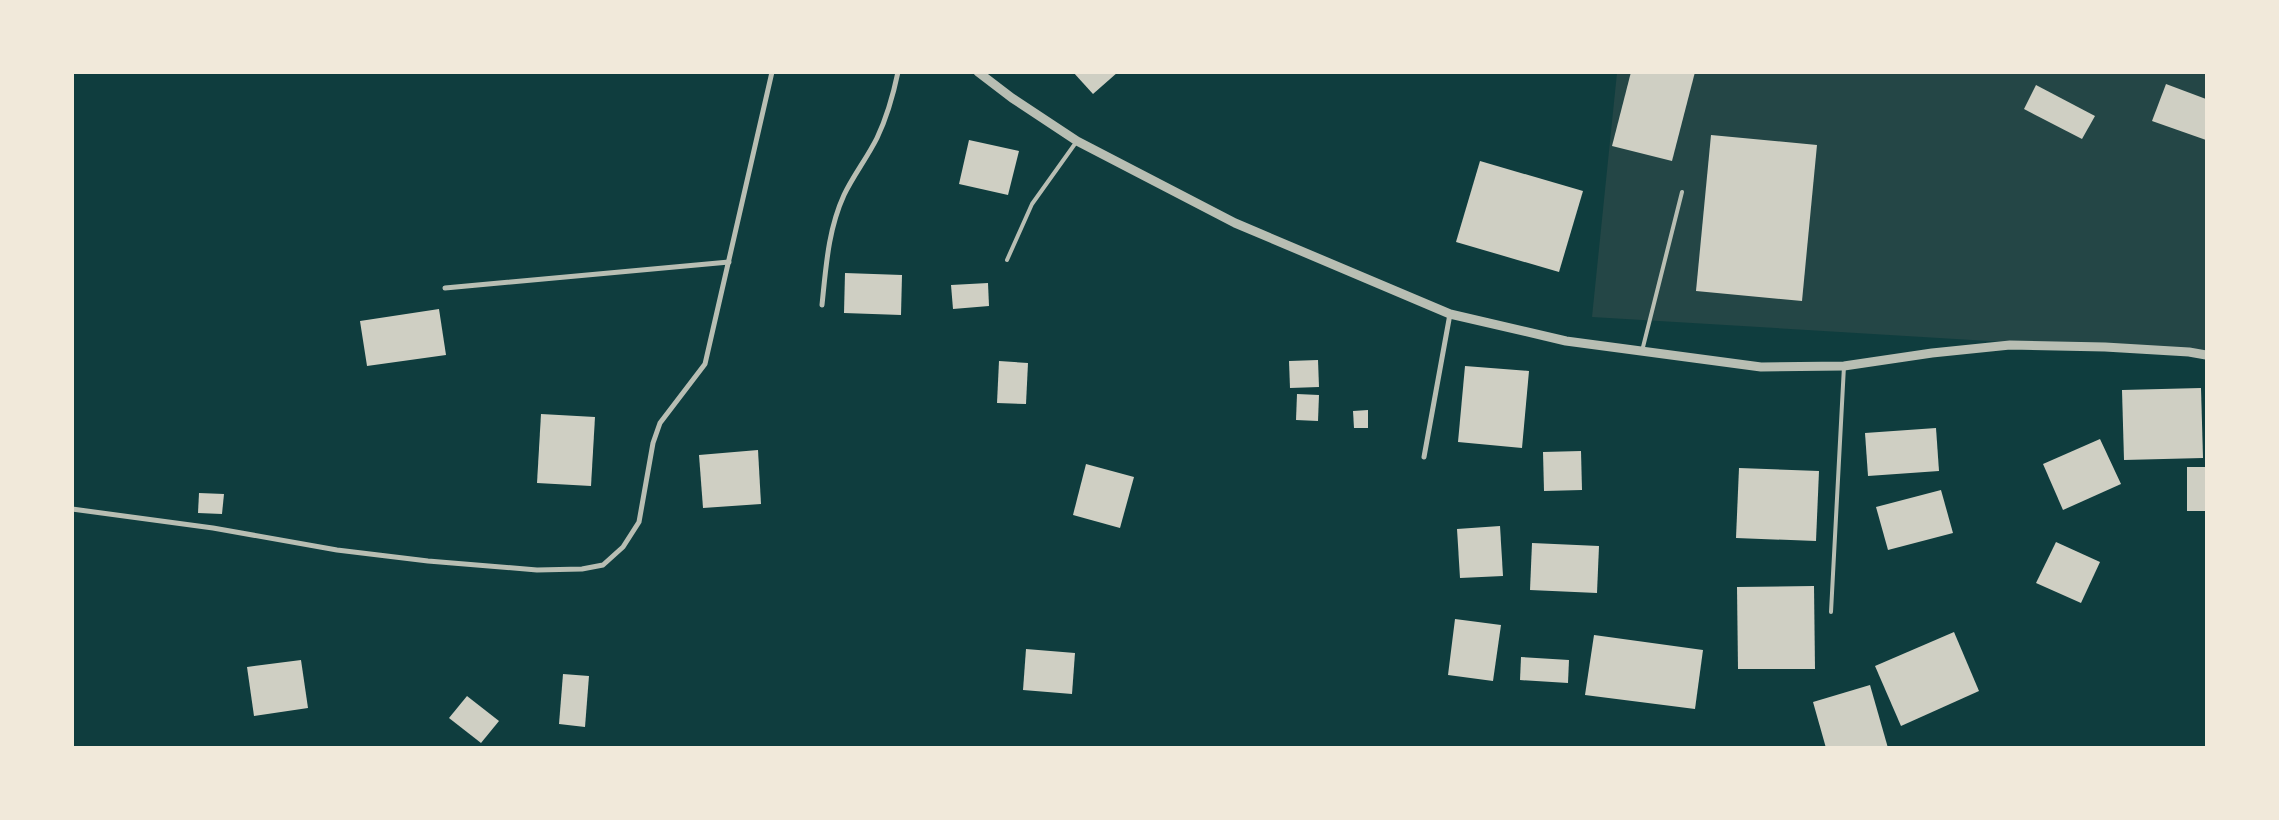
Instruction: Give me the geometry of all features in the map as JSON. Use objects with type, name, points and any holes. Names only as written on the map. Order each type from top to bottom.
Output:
[{"type":"street","points":[[72,509],[214,528],[338,550],[428,561],[537,570],[582,569],[603,565],[623,547],[639,522],[653,443],[660,423],[705,364],[772,72]]},
{"type":"street","points":[[822,305],[827,254],[833,224],[844,194],[876,140],[889,110],[898,72]]},
{"type":"street","points":[[978,72],[1012,98],[1077,141],[1235,223],[1450,314],[1566,341],[1762,367],[1844,366],[1932,353],[2010,345],[2105,346],[2206,355]]},
{"type":"street","points":[[446,288],[729,262]]},
{"type":"street","points":[[1424,458],[1450,314]]},
{"type":"lane","points":[[1007,260],[1032,204],[1077,141]]},
{"type":"lane","points":[[1642,351],[1682,192]]},
{"type":"lane","points":[[1831,612],[1844,366]]},
{"type":"shaded area","points":[[1617,73],[2206,73],[2206,354],[1592,317]]},
{"type":"building","points":[[1073,72],[1118,72],[1093,94]]},
{"type":"building","points":[[1631,72],[1695,72],[1672,161],[1612,146]]},
{"type":"building","points":[[2166,84],[2206,99],[2206,140],[2152,121]]},
{"type":"building","points":[[2036,85],[2095,116],[2082,139],[2024,109]]},
{"type":"building","points":[[1711,135],[1817,145],[1802,301],[1696,291]]},
{"type":"building","points":[[969,140],[1019,151],[1008,195],[959,184]]},
{"type":"building","points":[[1480,161],[1583,191],[1559,272],[1456,242]]},
{"type":"building","points":[[845,273],[902,275],[901,315],[844,313]]},
{"type":"building","points":[[988,283],[989,306],[953,309],[951,285]]},
{"type":"building","points":[[439,309],[446,355],[367,366],[360,321]]},
{"type":"building","points":[[1318,360],[1319,387],[1290,388],[1289,361]]},
{"type":"building","points":[[999,361],[1028,363],[1026,404],[997,403]]},
{"type":"building","points":[[1465,366],[1529,371],[1522,448],[1458,442]]},
{"type":"building","points":[[2201,388],[2203,458],[2124,460],[2122,390]]},
{"type":"building","points":[[1297,394],[1319,395],[1318,421],[1296,420]]},
{"type":"building","points":[[1368,410],[1368,428],[1354,428],[1353,411]]},
{"type":"building","points":[[541,414],[595,417],[591,486],[537,483]]},
{"type":"building","points":[[1936,428],[1939,471],[1868,476],[1865,433]]},
{"type":"building","points":[[2100,439],[2121,484],[2063,510],[2043,464]]},
{"type":"building","points":[[758,450],[761,504],[703,508],[699,455]]},
{"type":"building","points":[[1581,451],[1582,490],[1544,491],[1543,452]]},
{"type":"building","points":[[1086,464],[1134,477],[1120,528],[1073,515]]},
{"type":"building","points":[[2187,467],[2206,467],[2206,511],[2187,511]]},
{"type":"building","points":[[1739,468],[1819,471],[1816,541],[1736,538]]},
{"type":"building","points":[[1941,490],[1953,533],[1888,550],[1876,507]]},
{"type":"building","points":[[199,493],[224,494],[222,514],[198,513]]},
{"type":"building","points":[[1500,526],[1503,576],[1460,578],[1457,529]]},
{"type":"building","points":[[2056,542],[2100,562],[2081,603],[2036,583]]},
{"type":"building","points":[[1532,543],[1599,546],[1597,593],[1530,590]]},
{"type":"building","points":[[1814,586],[1815,669],[1738,669],[1737,587]]},
{"type":"building","points":[[1455,619],[1501,625],[1493,681],[1448,675]]},
{"type":"building","points":[[1954,632],[1979,691],[1901,726],[1875,666]]},
{"type":"building","points":[[1594,635],[1703,650],[1695,709],[1585,695]]},
{"type":"building","points":[[1026,649],[1075,653],[1072,694],[1023,690]]},
{"type":"building","points":[[1521,657],[1569,660],[1568,683],[1520,680]]},
{"type":"building","points":[[301,660],[308,708],[254,716],[247,667]]},
{"type":"building","points":[[563,674],[589,676],[585,727],[559,724]]},
{"type":"building","points":[[1870,685],[1888,748],[1826,748],[1813,702]]},
{"type":"building","points":[[467,696],[499,721],[481,743],[449,718]]}]
